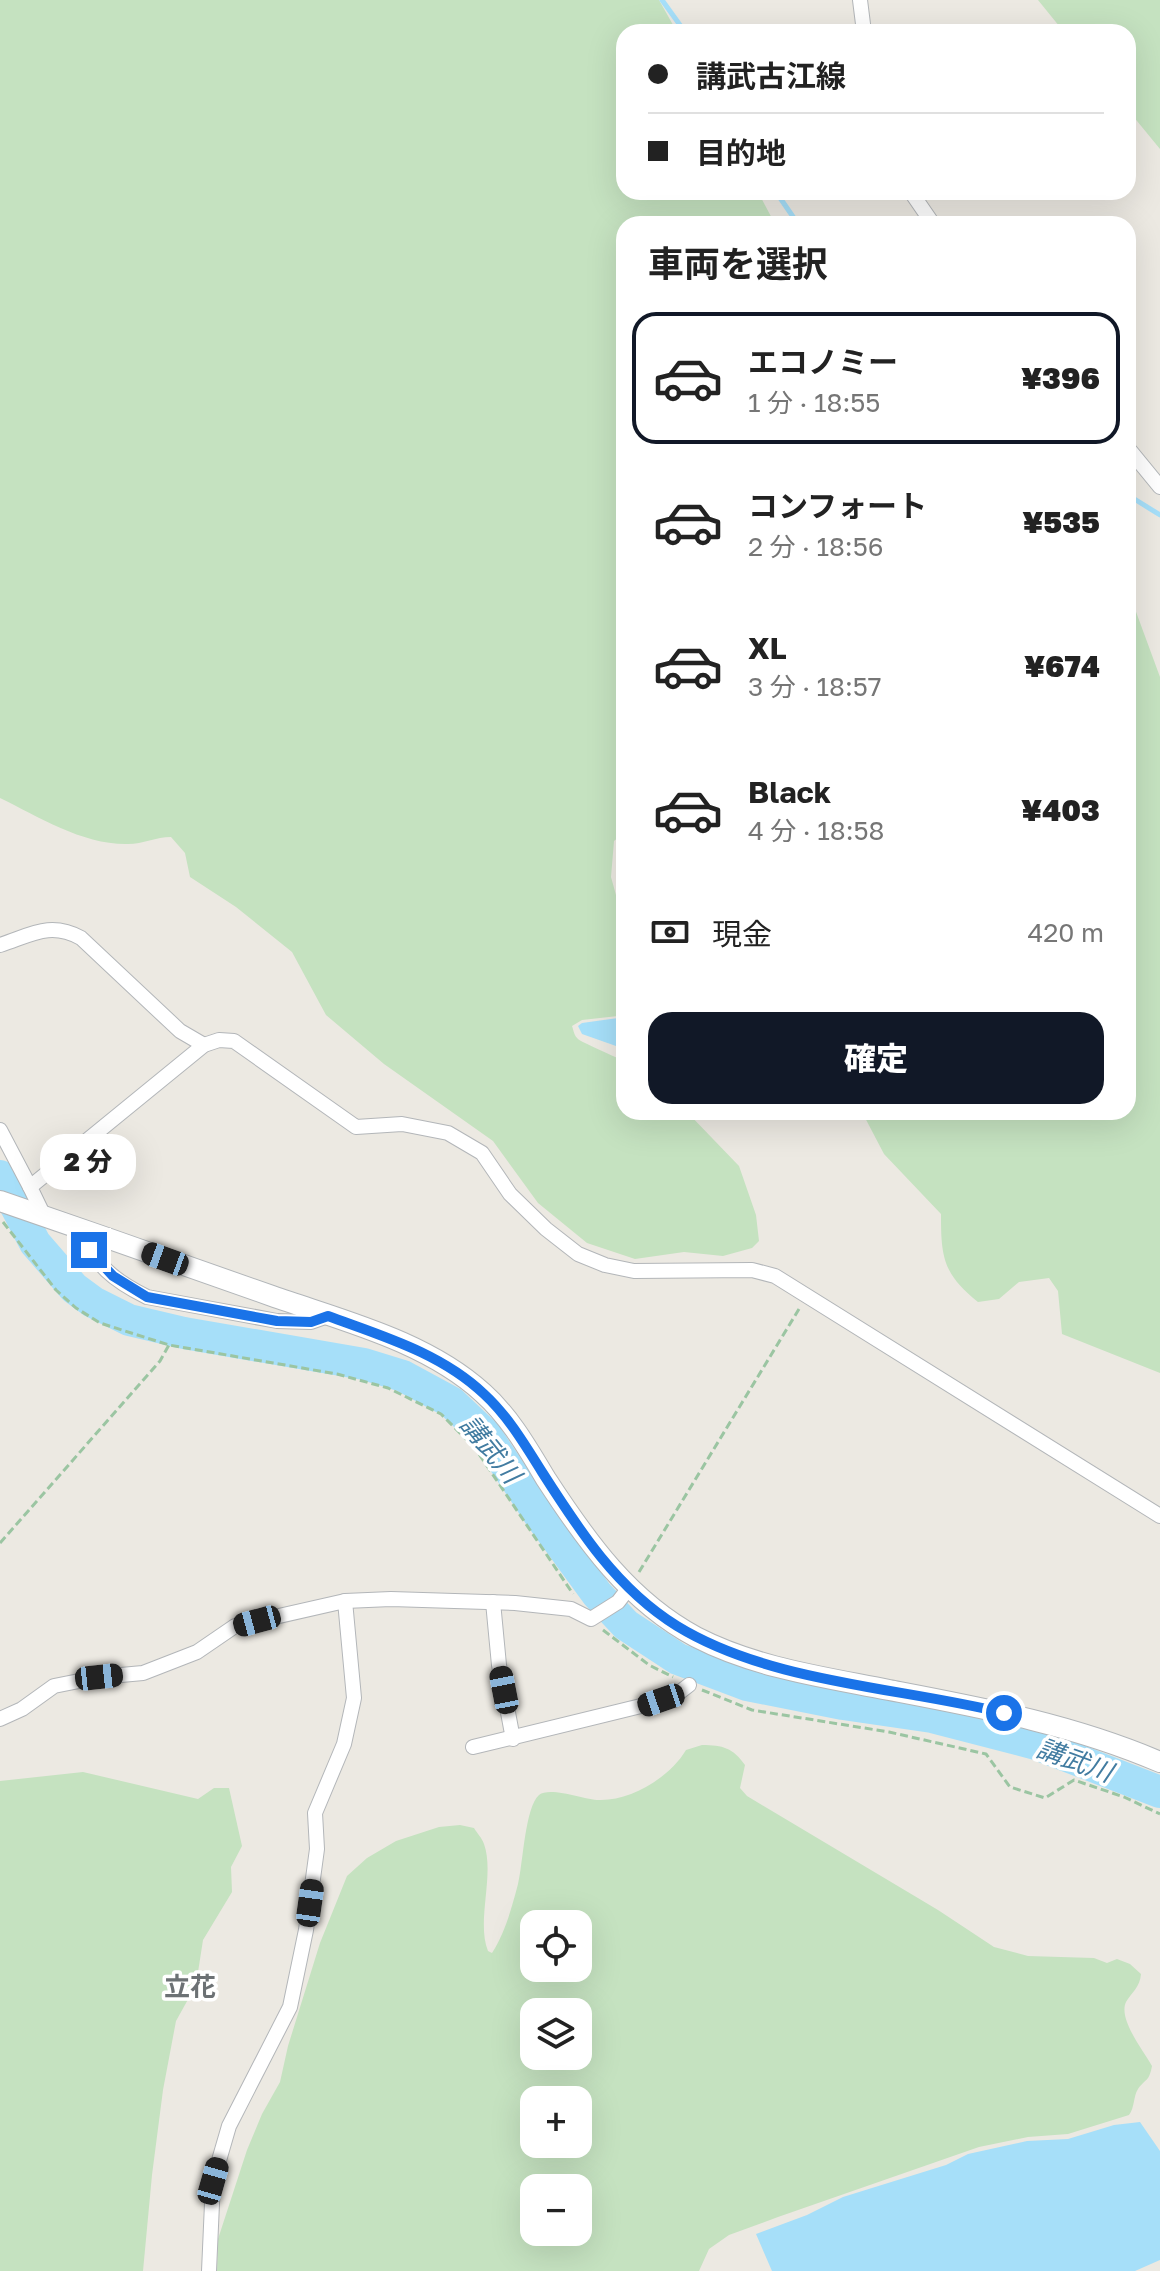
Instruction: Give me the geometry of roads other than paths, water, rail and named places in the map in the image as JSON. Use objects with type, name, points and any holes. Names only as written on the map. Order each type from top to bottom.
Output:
[{"type":"main road","points":[[0,1201],[413,1347],[447,1366],[484,1393],[513,1426],[623,1596],[699,1638],[781,1669],[979,1707],[1055,1725],[1108,1740],[1160,1762]]},
{"type":"street","points":[[860,0],[863,24]]},
{"type":"street","points":[[1136,458],[1160,487]]},
{"type":"street","points":[[0,945],[47,930],[58,928],[69,932],[81,938],[180,1031],[204,1045]]},
{"type":"street","points":[[30,1187],[204,1045],[219,1040],[234,1041],[356,1127],[402,1124],[448,1133],[482,1153],[500,1175],[510,1194],[546,1229],[578,1254],[591,1260],[634,1271],[752,1270],[775,1276],[1160,1516]]},
{"type":"street","points":[[0,1130],[30,1187],[39,1214]]},
{"type":"street","points":[[83,1230],[89,1250],[100,1264],[147,1297],[277,1321],[311,1322],[328,1316]]},
{"type":"street","points":[[0,1719],[22,1709],[54,1686],[99,1677],[143,1673],[197,1652],[235,1626],[345,1601],[493,1602],[571,1609],[594,1617],[623,1596]]},
{"type":"street","points":[[209,2271],[213,2181],[229,2126],[290,2007],[306,1930],[317,1849],[315,1813],[344,1744],[354,1698],[345,1601]]},
{"type":"street","points":[[493,1602],[499,1665],[513,1739]]},
{"type":"street","points":[[473,1747],[645,1705],[676,1695],[689,1685]]},
{"type":"water","points":[[616,1018],[616,1046],[582,1034],[578,1026]]},
{"type":"water","points":[[1140,2122],[1160,2151],[1160,2260],[1135,2271],[772,2271],[756,2234],[807,2215],[843,2197],[946,2165],[968,2154],[1027,2141],[1068,2139],[1114,2125]]},
{"type":"waterway","points":[[662,0],[679,24]]},
{"type":"waterway","points":[[782,200],[792,216]]},
{"type":"waterway","points":[[1136,500],[1160,515]]},
{"type":"waterway","name":"講武川","points":[[0,1176],[35,1243],[74,1288],[93,1302],[129,1320],[184,1333],[364,1364],[403,1376],[451,1402],[486,1435],[597,1594],[626,1625],[678,1659],[747,1685],[932,1717],[1036,1744],[1160,1792]]},
{"type":"district","name":"立花","points":[[190,1986]]}]
